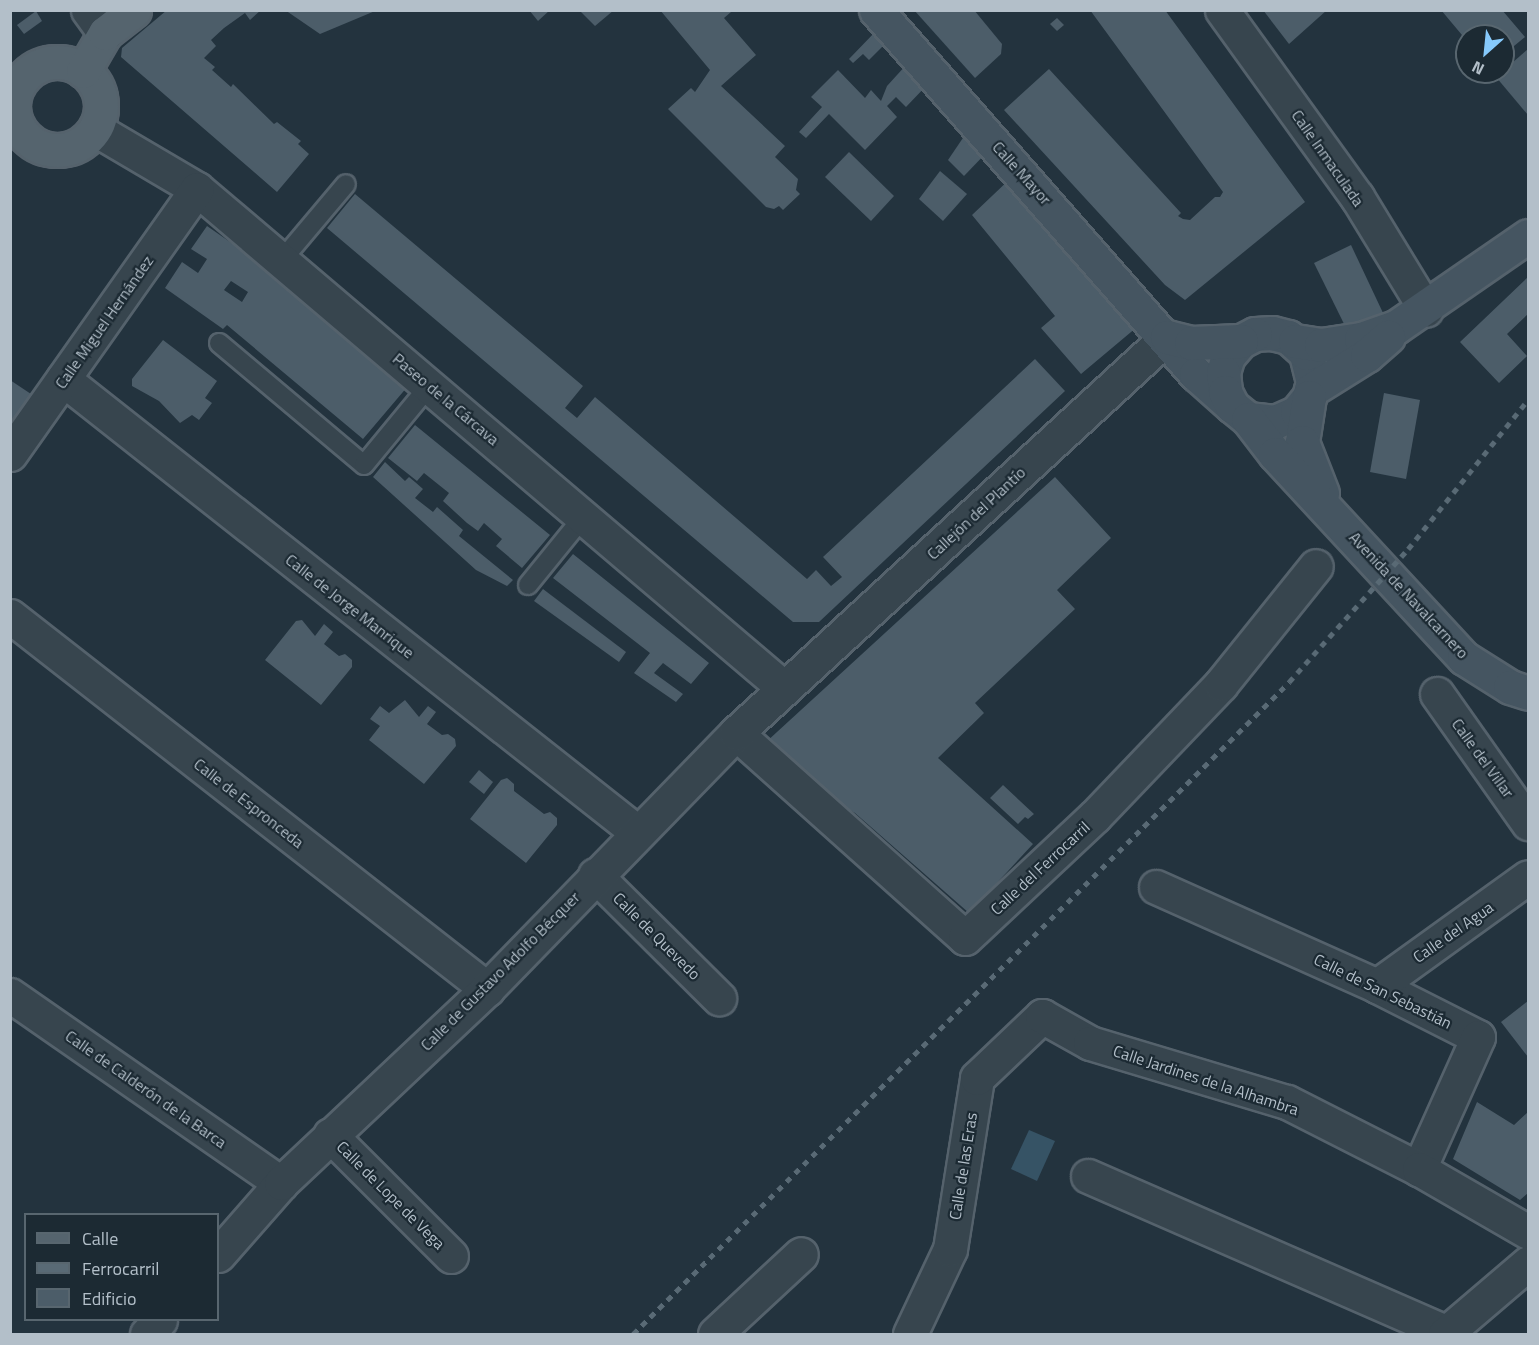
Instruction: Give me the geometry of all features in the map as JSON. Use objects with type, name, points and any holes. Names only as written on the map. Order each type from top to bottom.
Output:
[{"type":"main road","points":[[83,70],[97,22],[134,10]]},
{"type":"main road","points":[[56,62],[83,70],[100,97],[95,129],[75,147],[48,149],[36,144],[14,126],[14,97],[29,72],[56,62]]},
{"type":"street","name":"Calle Mayor","points":[[876,10],[1167,337],[1196,374],[1240,412],[1275,454],[1327,505]]},
{"type":"street","name":"Calle Inmaculada","points":[[1222,10],[1357,197],[1426,310]]},
{"type":"street","name":"Paseo de la Cárcava","points":[[95,129],[197,189],[784,688]]},
{"type":"street","name":"Calle Miguel Hernández","points":[[10,454],[197,189]]},
{"type":"street","points":[[1167,337],[1191,343],[1241,340],[1255,334],[1272,333],[1295,341],[1321,345],[1361,339],[1396,327],[1426,310],[1528,236]]},
{"type":"street","points":[[1241,340],[1228,356],[1222,372],[1225,392],[1240,412],[1264,423],[1284,420],[1297,412],[1310,393],[1367,355],[1396,327]]},
{"type":"street","name":"Callejón del Plantío","points":[[784,688],[1167,337]]},
{"type":"street","points":[[1295,341],[1306,353],[1313,372],[1302,442],[1327,505]]},
{"type":"street","name":"Calle de Jorge Manrique","points":[[63,379],[638,832]]},
{"type":"street","name":"Avenida de Navalcarnero","points":[[1327,505],[1464,658],[1510,687],[1528,693]]},
{"type":"street","name":"Calle del Ferrocarril","points":[[736,734],[965,938],[1095,816],[1221,684],[1316,566]]},
{"type":"street","name":"Calle de Espronceda","points":[[10,616],[487,989]]},
{"type":"street","name":"Calle de Gustavo Adolfo Bécquer","points":[[219,1254],[281,1183],[487,989],[595,875],[784,688]]},
{"type":"street","name":"Calle del Villar","points":[[1437,694],[1528,823]]},
{"type":"street","name":"Calle de Quevedo","points":[[595,875],[719,998]]},
{"type":"street","name":"Calle del Agua","points":[[1377,986],[1528,877]]},
{"type":"street","name":"Calle de San Sebastián","points":[[1156,887],[1377,986],[1478,1037],[1419,1169]]},
{"type":"street","name":"Calle de Calderón de la Barca","points":[[10,995],[281,1183]]},
{"type":"street","name":"Calle Jardines de la Alhambra","points":[[1042,1016],[1090,1043],[1287,1102],[1419,1169],[1528,1232]]},
{"type":"street","name":"Calle de las Eras","points":[[910,1335],[950,1249],[977,1078],[1042,1016]]},
{"type":"street","name":"Calle de Lope de Vega","points":[[330,1135],[451,1256]]},
{"type":"street","points":[[1088,1176],[1448,1334],[1528,1263]]},
{"type":"street","points":[[724,1332],[801,1254]]},
{"type":"street","points":[[147,1335],[159,1321]]},
{"type":"lane","points":[[282,260],[346,184]]},
{"type":"lane","points":[[219,343],[364,465],[430,385]]},
{"type":"lane","points":[[528,585],[584,516]]},
{"type":"water","points":[[1029,1130],[1055,1141],[1037,1181],[1011,1169]]},
{"type":"building","points":[[167,10],[261,10],[250,20],[245,13],[224,28],[211,40],[216,46],[204,58],[215,67],[212,70],[231,87],[233,84],[274,124],[277,122],[301,141],[298,144],[309,154],[277,192],[121,57],[122,48]]},
{"type":"building","points":[[285,10],[375,10],[375,11],[320,34]]},
{"type":"building","points":[[529,10],[550,10],[538,21]]},
{"type":"building","points":[[579,10],[614,10],[595,26]]},
{"type":"building","points":[[660,10],[731,12],[724,18],[756,55],[721,86],[785,146],[775,157],[798,179],[796,190],[800,194],[783,210],[779,206],[774,209],[766,207],[668,109],[691,88],[695,92],[710,70]]},
{"type":"building","points":[[914,10],[974,10],[1002,44],[1001,54],[975,78]]},
{"type":"building","points":[[1090,10],[1165,10],[1305,202],[1185,300],[1165,285],[1004,110],[1049,69],[1181,213],[1178,216],[1190,220],[1215,197],[1220,197],[1223,192]]},
{"type":"building","points":[[1263,10],[1327,10],[1289,44]]},
{"type":"building","points":[[1441,10],[1502,10],[1514,24],[1455,24],[1455,27]]},
{"type":"building","points":[[36,11],[42,21],[24,34],[17,25]]},
{"type":"building","points":[[1057,18],[1064,25],[1057,31],[1050,24]]},
{"type":"building","points":[[1515,25],[1525,37],[1515,45]]},
{"type":"building","points":[[876,31],[887,42],[869,60],[863,54],[853,63],[849,59]]},
{"type":"building","points":[[1528,49],[1528,115],[1502,84],[1515,84],[1515,60]]},
{"type":"building","points":[[907,64],[927,85],[906,107],[896,97],[887,106],[897,117],[865,150],[829,114],[806,138],[799,132],[822,107],[811,97],[838,70],[865,98],[871,90],[881,101],[887,86]]},
{"type":"building","points":[[969,129],[989,150],[964,176],[948,160]]},
{"type":"building","points":[[849,152],[894,196],[871,221],[825,177]]},
{"type":"building","points":[[940,171],[967,194],[943,221],[919,199]]},
{"type":"building","points":[[1013,176],[1137,327],[1081,374],[1041,328],[1055,316],[972,215]]},
{"type":"building","points":[[355,194],[583,386],[565,408],[577,418],[595,397],[807,579],[816,570],[831,586],[842,577],[823,557],[1035,359],[1065,391],[819,622],[793,622],[327,228]]},
{"type":"building","points":[[207,226],[266,267],[408,386],[363,439],[227,325],[223,329],[165,288],[182,262],[198,273],[207,259],[191,249]],"holes":[[[231,281],[248,292],[242,302],[224,290]]]},
{"type":"building","points":[[1351,245],[1384,315],[1348,332],[1314,263]]},
{"type":"building","points":[[1528,277],[1528,314],[1507,334],[1527,356],[1499,383],[1460,342]]},
{"type":"building","points":[[163,340],[217,381],[205,398],[212,403],[199,420],[192,415],[180,423],[159,401],[132,386],[132,379]]},
{"type":"building","points":[[10,380],[34,396],[10,430]]},
{"type":"building","points":[[1384,393],[1420,400],[1406,479],[1370,472]]},
{"type":"building","points":[[415,425],[550,535],[522,568],[496,546],[502,539],[484,523],[478,531],[443,501],[449,493],[424,473],[417,481],[388,458]]},
{"type":"building","points":[[385,462],[405,481],[409,477],[423,489],[415,498],[433,512],[437,507],[463,530],[459,536],[513,580],[507,586],[476,570],[373,477]]},
{"type":"building","points":[[1055,477],[1111,538],[1057,590],[1075,609],[975,703],[984,713],[938,758],[1033,844],[969,913],[855,813],[824,795],[765,743]]},
{"type":"building","points":[[573,554],[709,663],[691,684],[663,663],[654,673],[683,694],[676,702],[634,673],[650,653],[553,578]]},
{"type":"building","points":[[543,589],[626,652],[619,662],[534,601]]},
{"type":"building","points":[[302,620],[315,636],[324,624],[333,632],[324,644],[339,656],[345,654],[352,660],[352,667],[321,705],[265,660],[296,621]]},
{"type":"building","points":[[405,700],[419,717],[428,706],[436,712],[427,724],[442,735],[448,734],[455,739],[456,746],[424,784],[369,740],[380,726],[370,719],[380,706],[389,713]]},
{"type":"building","points":[[479,770],[493,782],[484,794],[469,782]]},
{"type":"building","points":[[507,778],[514,784],[514,791],[544,814],[550,812],[557,818],[557,825],[526,863],[470,819],[501,780]]},
{"type":"building","points":[[1003,785],[1034,814],[1028,819],[1025,817],[1018,824],[990,798]]},
{"type":"building","points":[[1528,1001],[1528,1057],[1501,1022]]},
{"type":"building","points":[[1477,1102],[1514,1125],[1528,1112],[1528,1193],[1520,1200],[1453,1159]]},
{"type":"railway","points":[[633,1334],[1289,682],[1408,549],[1528,400]]}]
